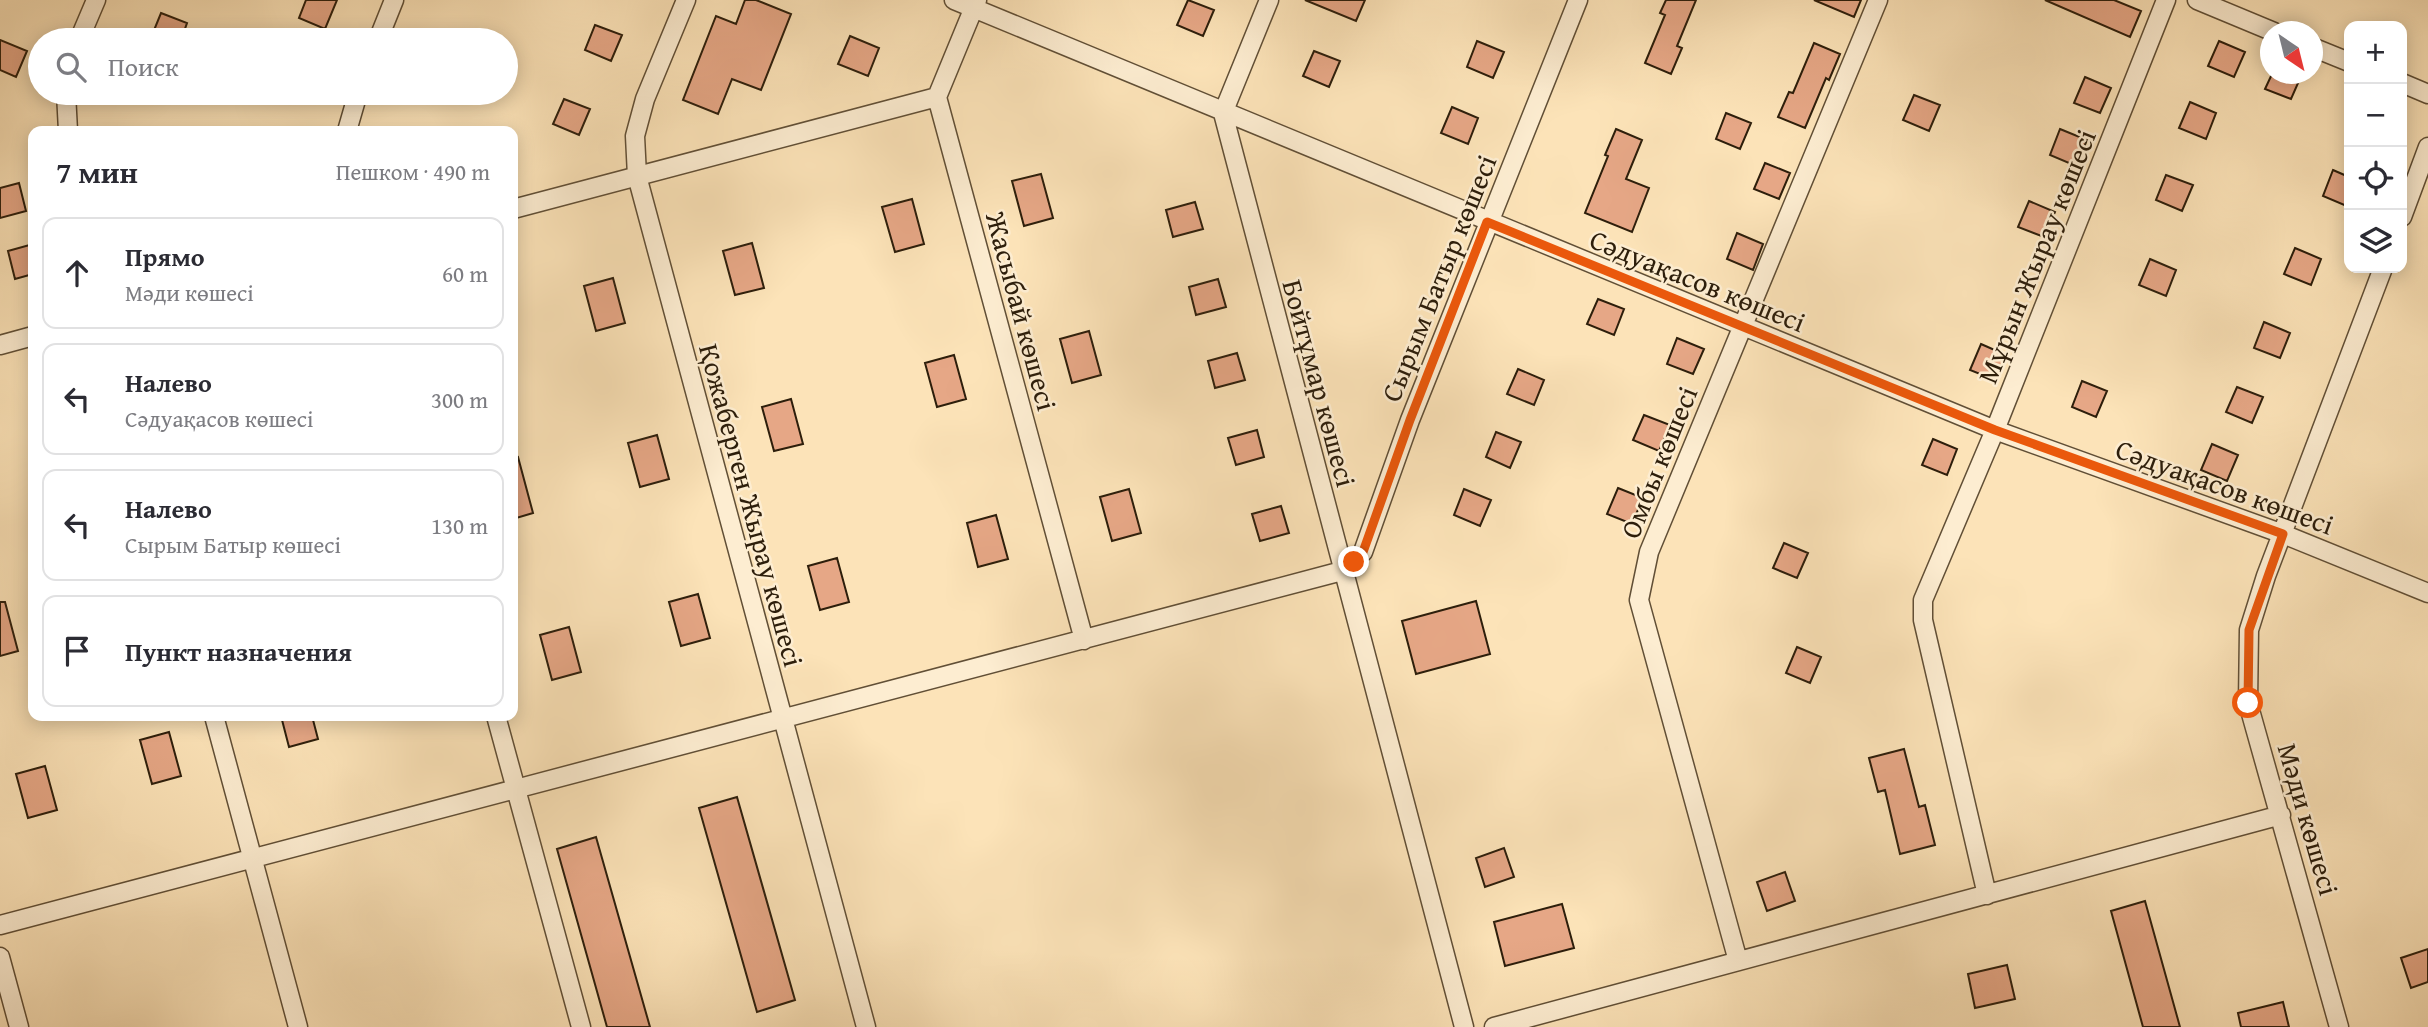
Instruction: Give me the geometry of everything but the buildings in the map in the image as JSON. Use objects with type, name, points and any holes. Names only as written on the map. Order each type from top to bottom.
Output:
[{"type":"street","points":[[84,28],[96,0]]},
{"type":"street","points":[[384,28],[394,0]]},
{"type":"street","name":"Қожаберген Жырау көшесі","points":[[686,0],[645,99],[635,136],[637,176],[866,1027]]},
{"type":"street","name":"Сәдуақасов көшесі","points":[[954,0],[975,4],[1223,113],[1995,430],[2283,534],[2428,593]]},
{"type":"street","points":[[1223,113],[1269,0]]},
{"type":"street","name":"Сырым Батыр көшесі","points":[[1342,571],[1363,552],[1410,420],[1487,222],[1578,0]]},
{"type":"street","name":"Омбы көшесі","points":[[1738,961],[1640,600],[1649,552],[1878,0]]},
{"type":"street","name":"Мұрын Жырау көшесі","points":[[1987,895],[1923,620],[1923,600],[1995,430],[2166,0]]},
{"type":"street","points":[[2197,0],[2260,26]]},
{"type":"street","points":[[518,208],[937,97],[975,4]]},
{"type":"street","points":[[2323,51],[2344,60]]},
{"type":"street","points":[[2404,84],[2428,94]]},
{"type":"street","name":"Жасыбай көшесі","points":[[937,97],[1084,640]]},
{"type":"street","points":[[66,105],[68,126]]},
{"type":"street","points":[[349,126],[355,105]]},
{"type":"street","name":"Бойтұмар көшесі","points":[[1223,113],[1464,1027]]},
{"type":"street","points":[[2405,210],[2428,147]]},
{"type":"street","name":"Мәди көшесі","points":[[2340,1027],[2248,703],[2249,630],[2381,273]]},
{"type":"street","points":[[0,345],[28,337]]},
{"type":"street","points":[[0,925],[1342,571]]},
{"type":"street","points":[[215,721],[298,1027]]},
{"type":"street","points":[[497,721],[581,1027]]},
{"type":"street","points":[[1494,1027],[2281,815]]},
{"type":"street","points":[[0,957],[19,1027]]},
{"type":"route","points":[[1354,562],[1363,552],[1410,420],[1487,222],[1995,430],[2283,534],[2249,630],[2248,703]]}]
